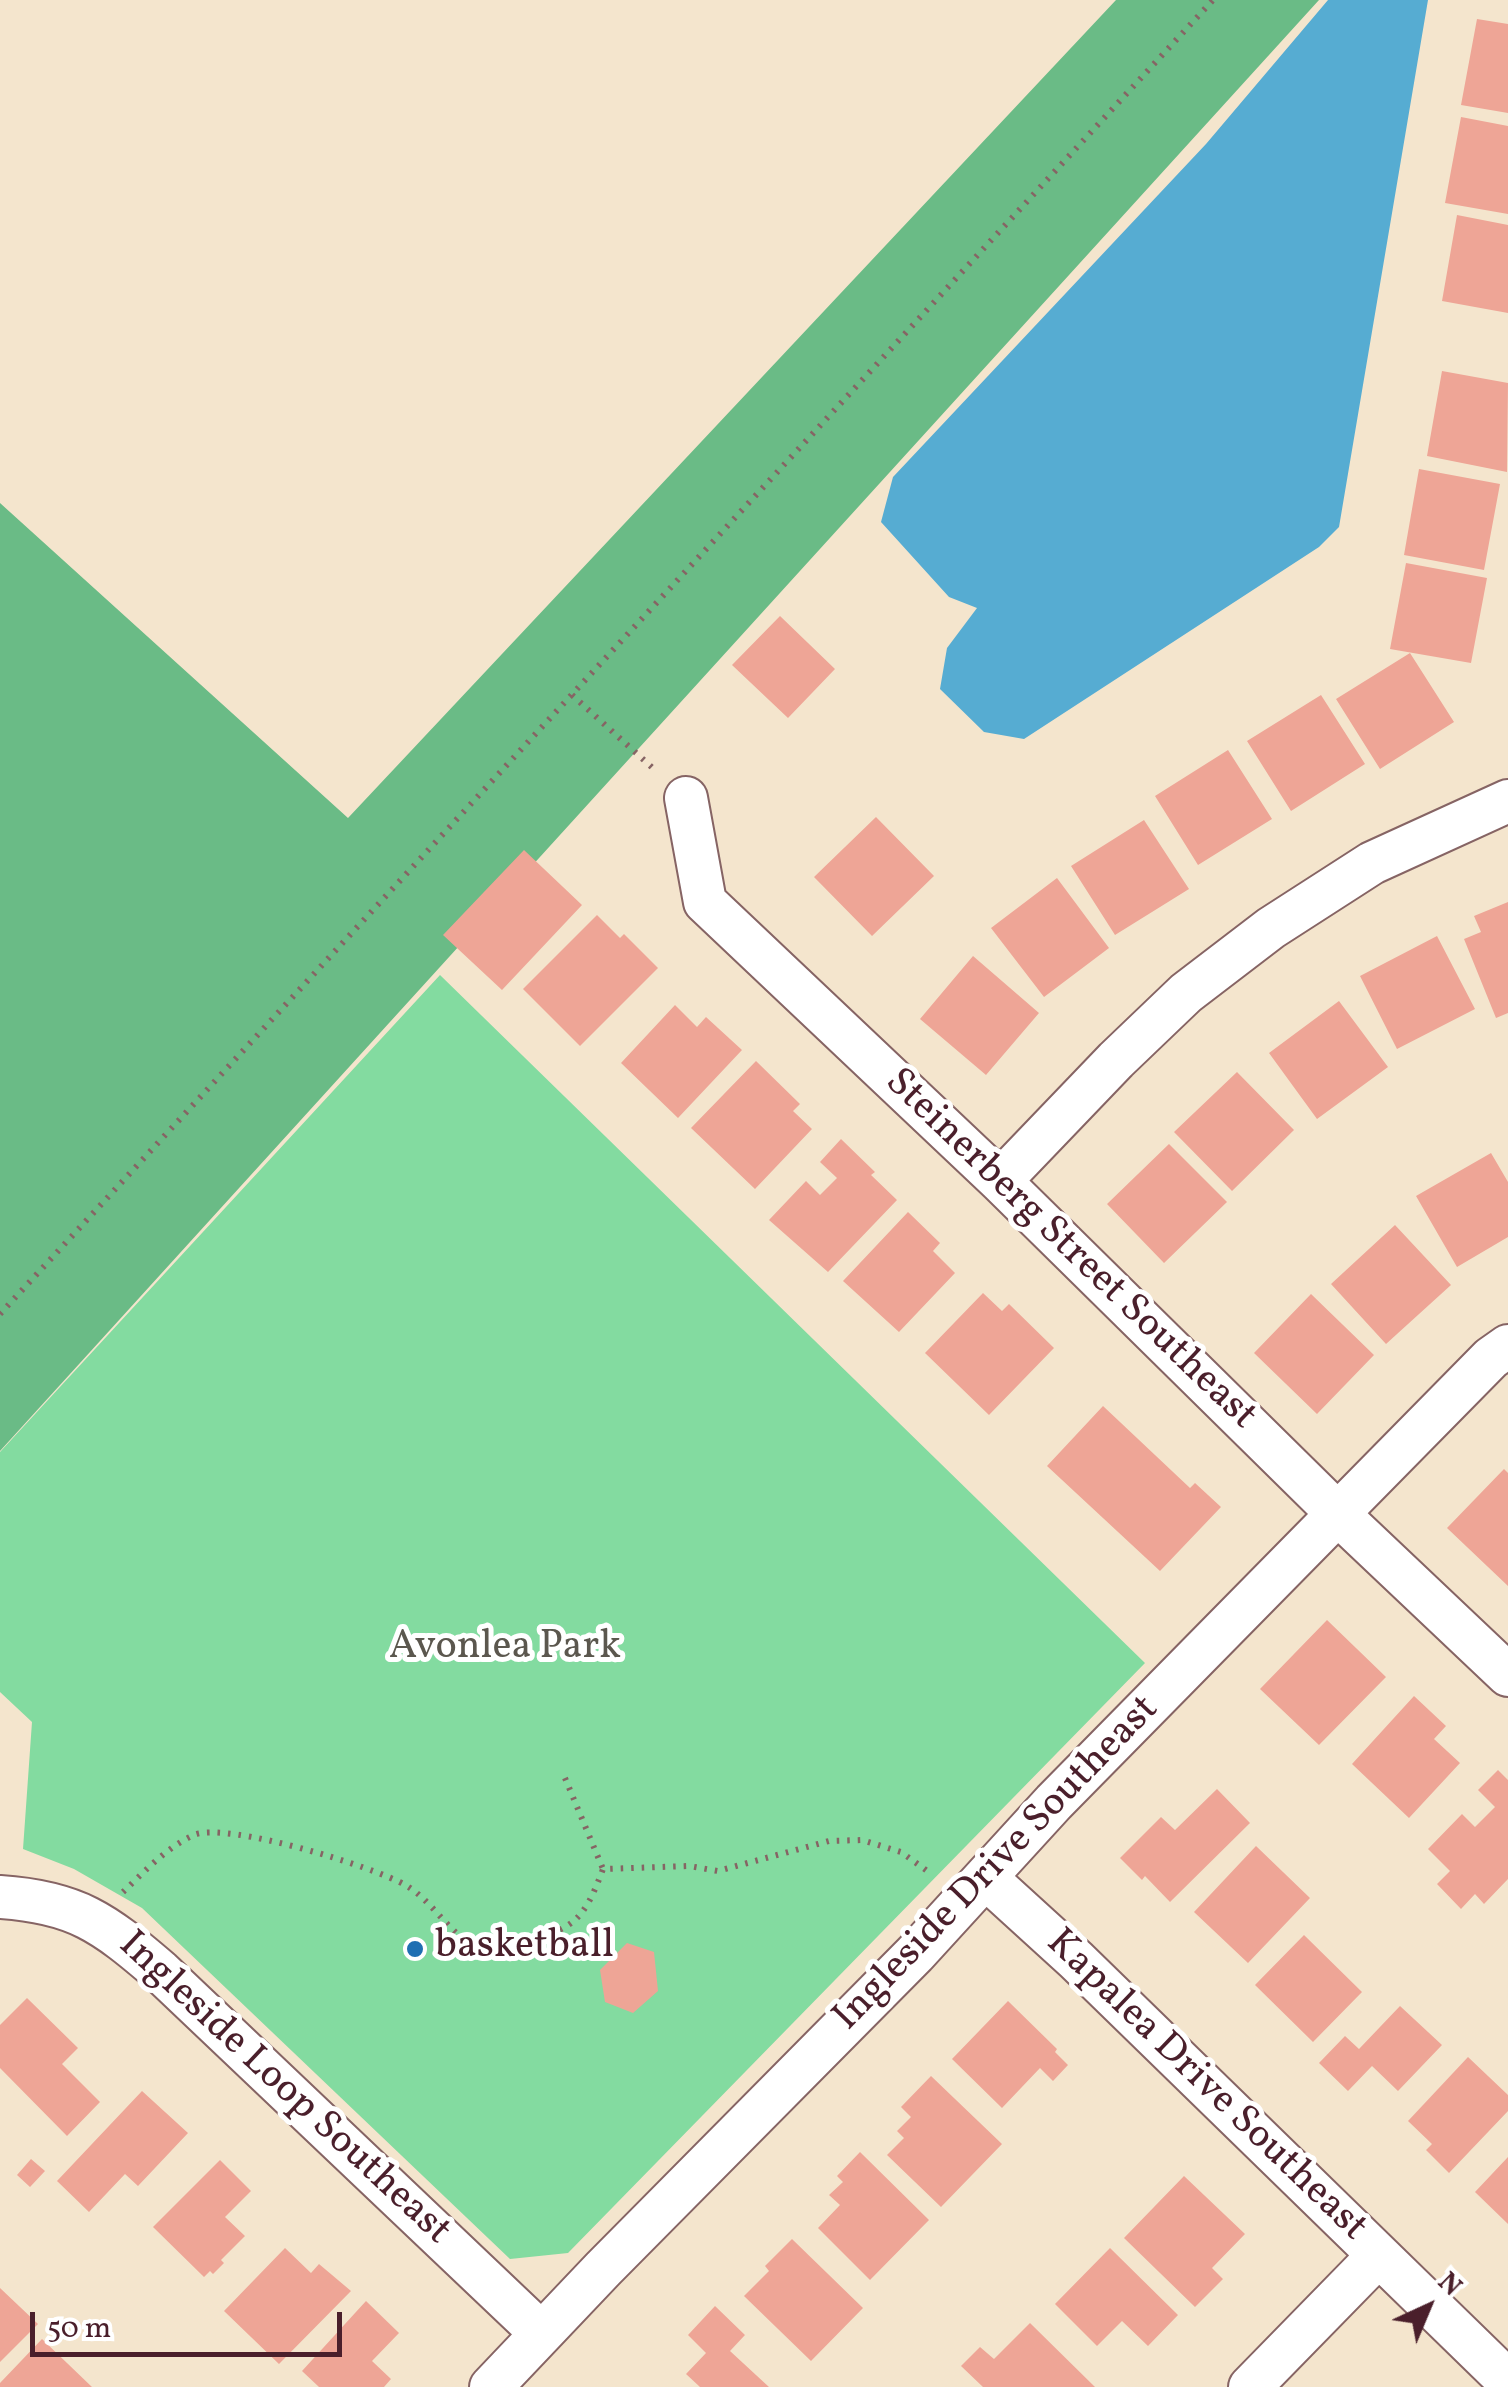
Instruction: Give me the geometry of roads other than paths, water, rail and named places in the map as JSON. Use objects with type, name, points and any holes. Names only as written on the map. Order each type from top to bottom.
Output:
[{"type":"street","name":"Steinerberg Street Southeast","points":[[686,798],[705,902],[1000,1181],[1508,1675]]},
{"type":"street","points":[[1000,1181],[1186,993],[1270,928],[1372,863],[1508,801]]},
{"type":"street","name":"Ingleside Drive Southeast","points":[[491,2387],[916,1954],[1054,1802],[1340,1515],[1393,1456],[1491,1358],[1508,1346]]},
{"type":"street","name":"Kapalea Drive Southeast","points":[[986,1878],[1076,1960],[1508,2381]]},
{"type":"street","name":"Ingleside Loop Southeast","points":[[0,1898],[40,1900],[109,1926],[541,2333]]},
{"type":"street","points":[[1250,2387],[1378,2256]]},
{"type":"water","points":[[1328,0],[1428,0],[1339,527],[1319,547],[1024,739],[984,732],[940,689],[947,648],[977,608],[949,597],[881,522],[893,477],[1206,144]]},
{"type":"place","name":"basketball","points":[[415,1949]]},
{"type":"park label","name":"Avonlea Park","points":[[505,1650]]}]
